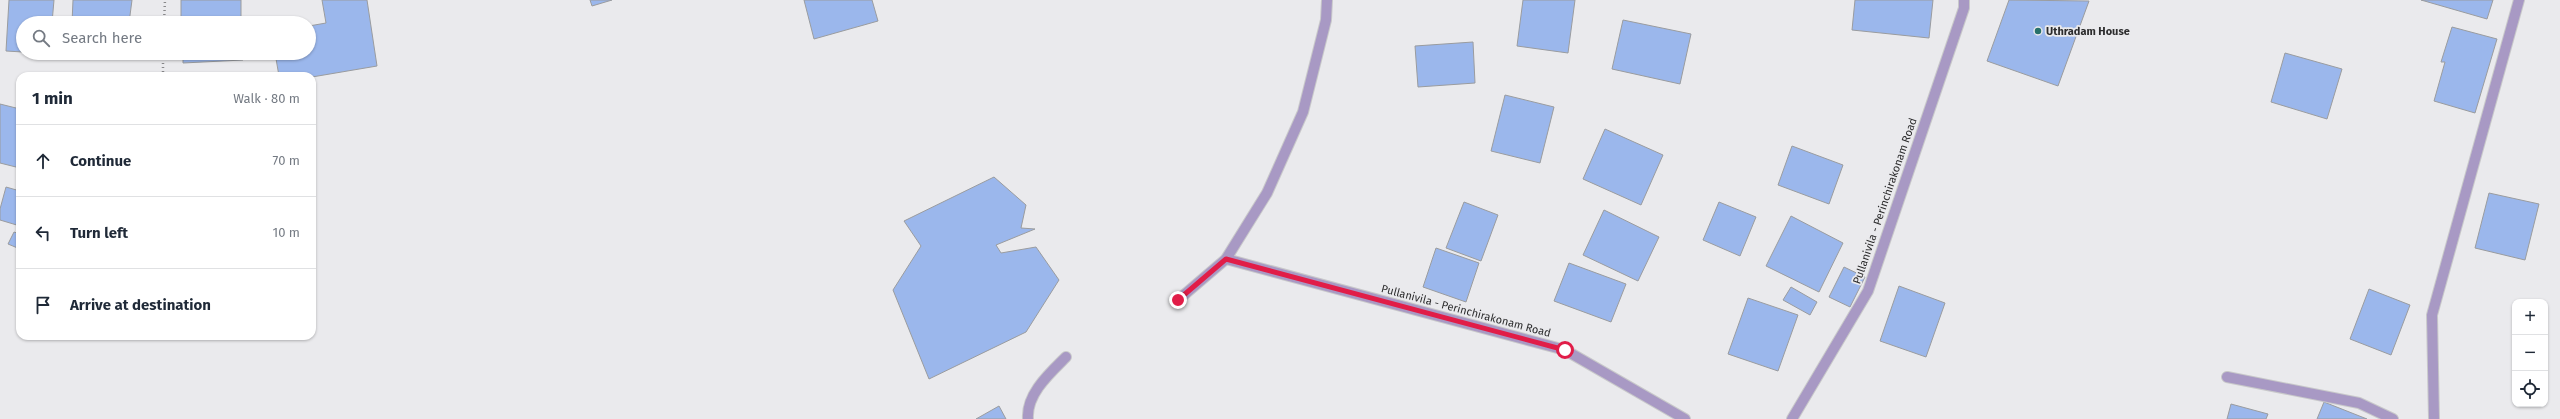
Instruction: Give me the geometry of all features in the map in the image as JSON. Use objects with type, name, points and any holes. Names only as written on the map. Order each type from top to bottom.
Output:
[{"type":"street","points":[[1178,300],[1226,259],[1267,192],[1303,112],[1326,20],[1327,0]]},
{"type":"street","name":"Pullanivila - Perinchirakonam Road","points":[[1792,419],[1868,291],[1964,8],[1964,0]]},
{"type":"street","points":[[2434,419],[2432,316],[2519,0]]},
{"type":"street","name":"Pullanivila - Perinchirakonam Road","points":[[1226,259],[1565,350],[1685,419]]},
{"type":"street","points":[[1028,419],[1027,410],[1042,382],[1066,357]]},
{"type":"street","points":[[2227,377],[2359,404],[2393,419]]},
{"type":"path","points":[[164,16],[165,0]]},
{"type":"path","points":[[163,60],[163,72]]},
{"type":"building","points":[[9,0],[54,0],[53,16],[16,16],[16,52],[6,51]]},
{"type":"building","points":[[73,0],[132,0],[130,16],[72,16]]},
{"type":"building","points":[[181,0],[241,0],[241,16],[181,16]]},
{"type":"building","points":[[322,0],[367,0],[377,66],[316,76],[316,72],[278,72],[276,60],[316,60],[316,25],[326,23]]},
{"type":"building","points":[[590,0],[612,0],[592,6]]},
{"type":"building","points":[[804,0],[872,0],[878,21],[814,39]]},
{"type":"building","points":[[1523,0],[1575,0],[1568,53],[1517,46]]},
{"type":"building","points":[[1855,0],[1933,0],[1929,38],[1852,30]]},
{"type":"building","name":"Uthradam House","points":[[2009,0],[2089,1],[2058,86],[1987,61]]},
{"type":"building","points":[[2421,0],[2493,0],[2487,19]]},
{"type":"building","points":[[1623,20],[1691,34],[1680,84],[1612,69]]},
{"type":"building","points":[[2452,27],[2497,39],[2475,113],[2434,101],[2445,62],[2441,62]]},
{"type":"building","points":[[1473,42],[1475,83],[1418,87],[1415,46]]},
{"type":"building","points":[[2285,53],[2342,69],[2327,119],[2271,102]]},
{"type":"building","points":[[183,60],[243,60],[183,63]]},
{"type":"building","points":[[1505,95],[1554,107],[1540,163],[1491,151]]},
{"type":"building","points":[[0,104],[16,108],[16,167],[0,163]]},
{"type":"building","points":[[1605,129],[1663,155],[1641,205],[1583,179]]},
{"type":"building","points":[[1792,146],[1843,165],[1829,204],[1778,185]]},
{"type":"building","points":[[994,177],[1026,205],[1021,228],[1035,229],[996,245],[1001,253],[1036,247],[1059,280],[1026,332],[929,379],[893,290],[921,246],[904,221]]},
{"type":"building","points":[[6,187],[16,190],[16,225],[0,220],[0,209]]},
{"type":"building","points":[[2489,193],[2539,204],[2525,260],[2475,248]]},
{"type":"building","points":[[1464,202],[1498,215],[1481,261],[1446,248]]},
{"type":"building","points":[[1719,202],[1756,217],[1740,256],[1703,240]]},
{"type":"building","points":[[1604,210],[1659,237],[1638,281],[1583,255]]},
{"type":"building","points":[[1791,216],[1843,243],[1819,292],[1766,266]]},
{"type":"building","points":[[14,232],[16,233],[16,247],[8,244]]},
{"type":"building","points":[[1436,248],[1479,263],[1466,302],[1423,287]]},
{"type":"building","points":[[1569,263],[1626,284],[1611,322],[1554,301]]},
{"type":"building","points":[[1844,267],[1865,277],[1850,307],[1829,297]]},
{"type":"building","points":[[1899,286],[1945,303],[1926,357],[1880,341]]},
{"type":"building","points":[[1791,287],[1817,302],[1810,315],[1783,300]]},
{"type":"building","points":[[2369,289],[2410,305],[2391,355],[2350,339]]},
{"type":"building","points":[[1748,298],[1798,315],[1778,371],[1728,354]]},
{"type":"building","points":[[2324,402],[2367,419],[2317,419]]},
{"type":"building","points":[[2231,404],[2268,414],[2266,419],[2227,419]]},
{"type":"building","points":[[999,406],[1006,419],[976,419]]},
{"type":"place","name":"Uthradam House","points":[[2038,31]]},
{"type":"route","points":[[1178,300],[1226,259],[1565,350]]}]
